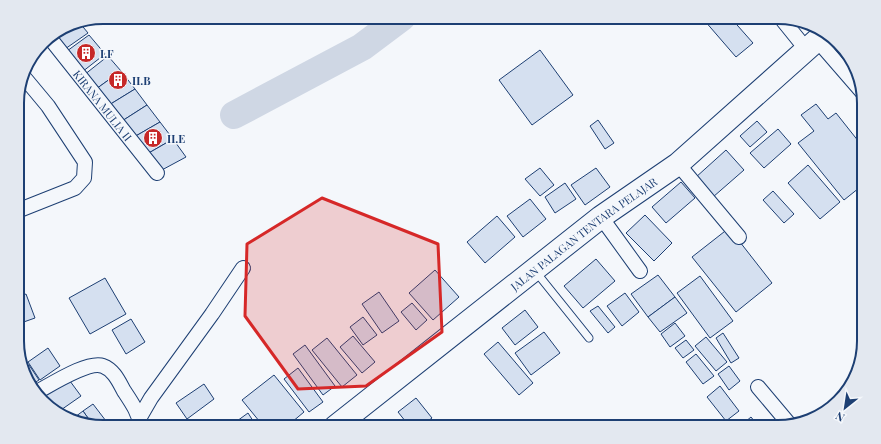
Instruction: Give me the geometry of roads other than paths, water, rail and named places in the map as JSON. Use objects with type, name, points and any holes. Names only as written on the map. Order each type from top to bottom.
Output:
[{"type":"main road","name":"JALAN PALAGAN TENTARA PELAJAR","points":[[344,420],[600,217],[678,164],[816,41]]},
{"type":"street","points":[[793,26],[816,41],[854,83]]},
{"type":"street","name":"KIRANA MULIA II","points":[[53,42],[157,173]]},
{"type":"street","points":[[24,209],[75,188],[84,178],[86,162],[48,106],[27,81]]},
{"type":"street","points":[[678,164],[739,237]]},
{"type":"street","points":[[600,217],[640,271]]},
{"type":"street","points":[[142,420],[151,398],[212,314],[243,268]]},
{"type":"street","points":[[41,390],[83,368],[102,365],[110,370],[115,376],[140,420]]},
{"type":"street","points":[[758,387],[785,420]]},
{"type":"lane","points":[[533,269],[590,338]]},
{"type":"waterway","points":[[234,115],[362,47],[393,24]]},
{"type":"place","name":"I.F","points":[[86,53]]},
{"type":"place","name":"II.B","points":[[118,80]]},
{"type":"place","name":"II.E","points":[[153,138]]}]
